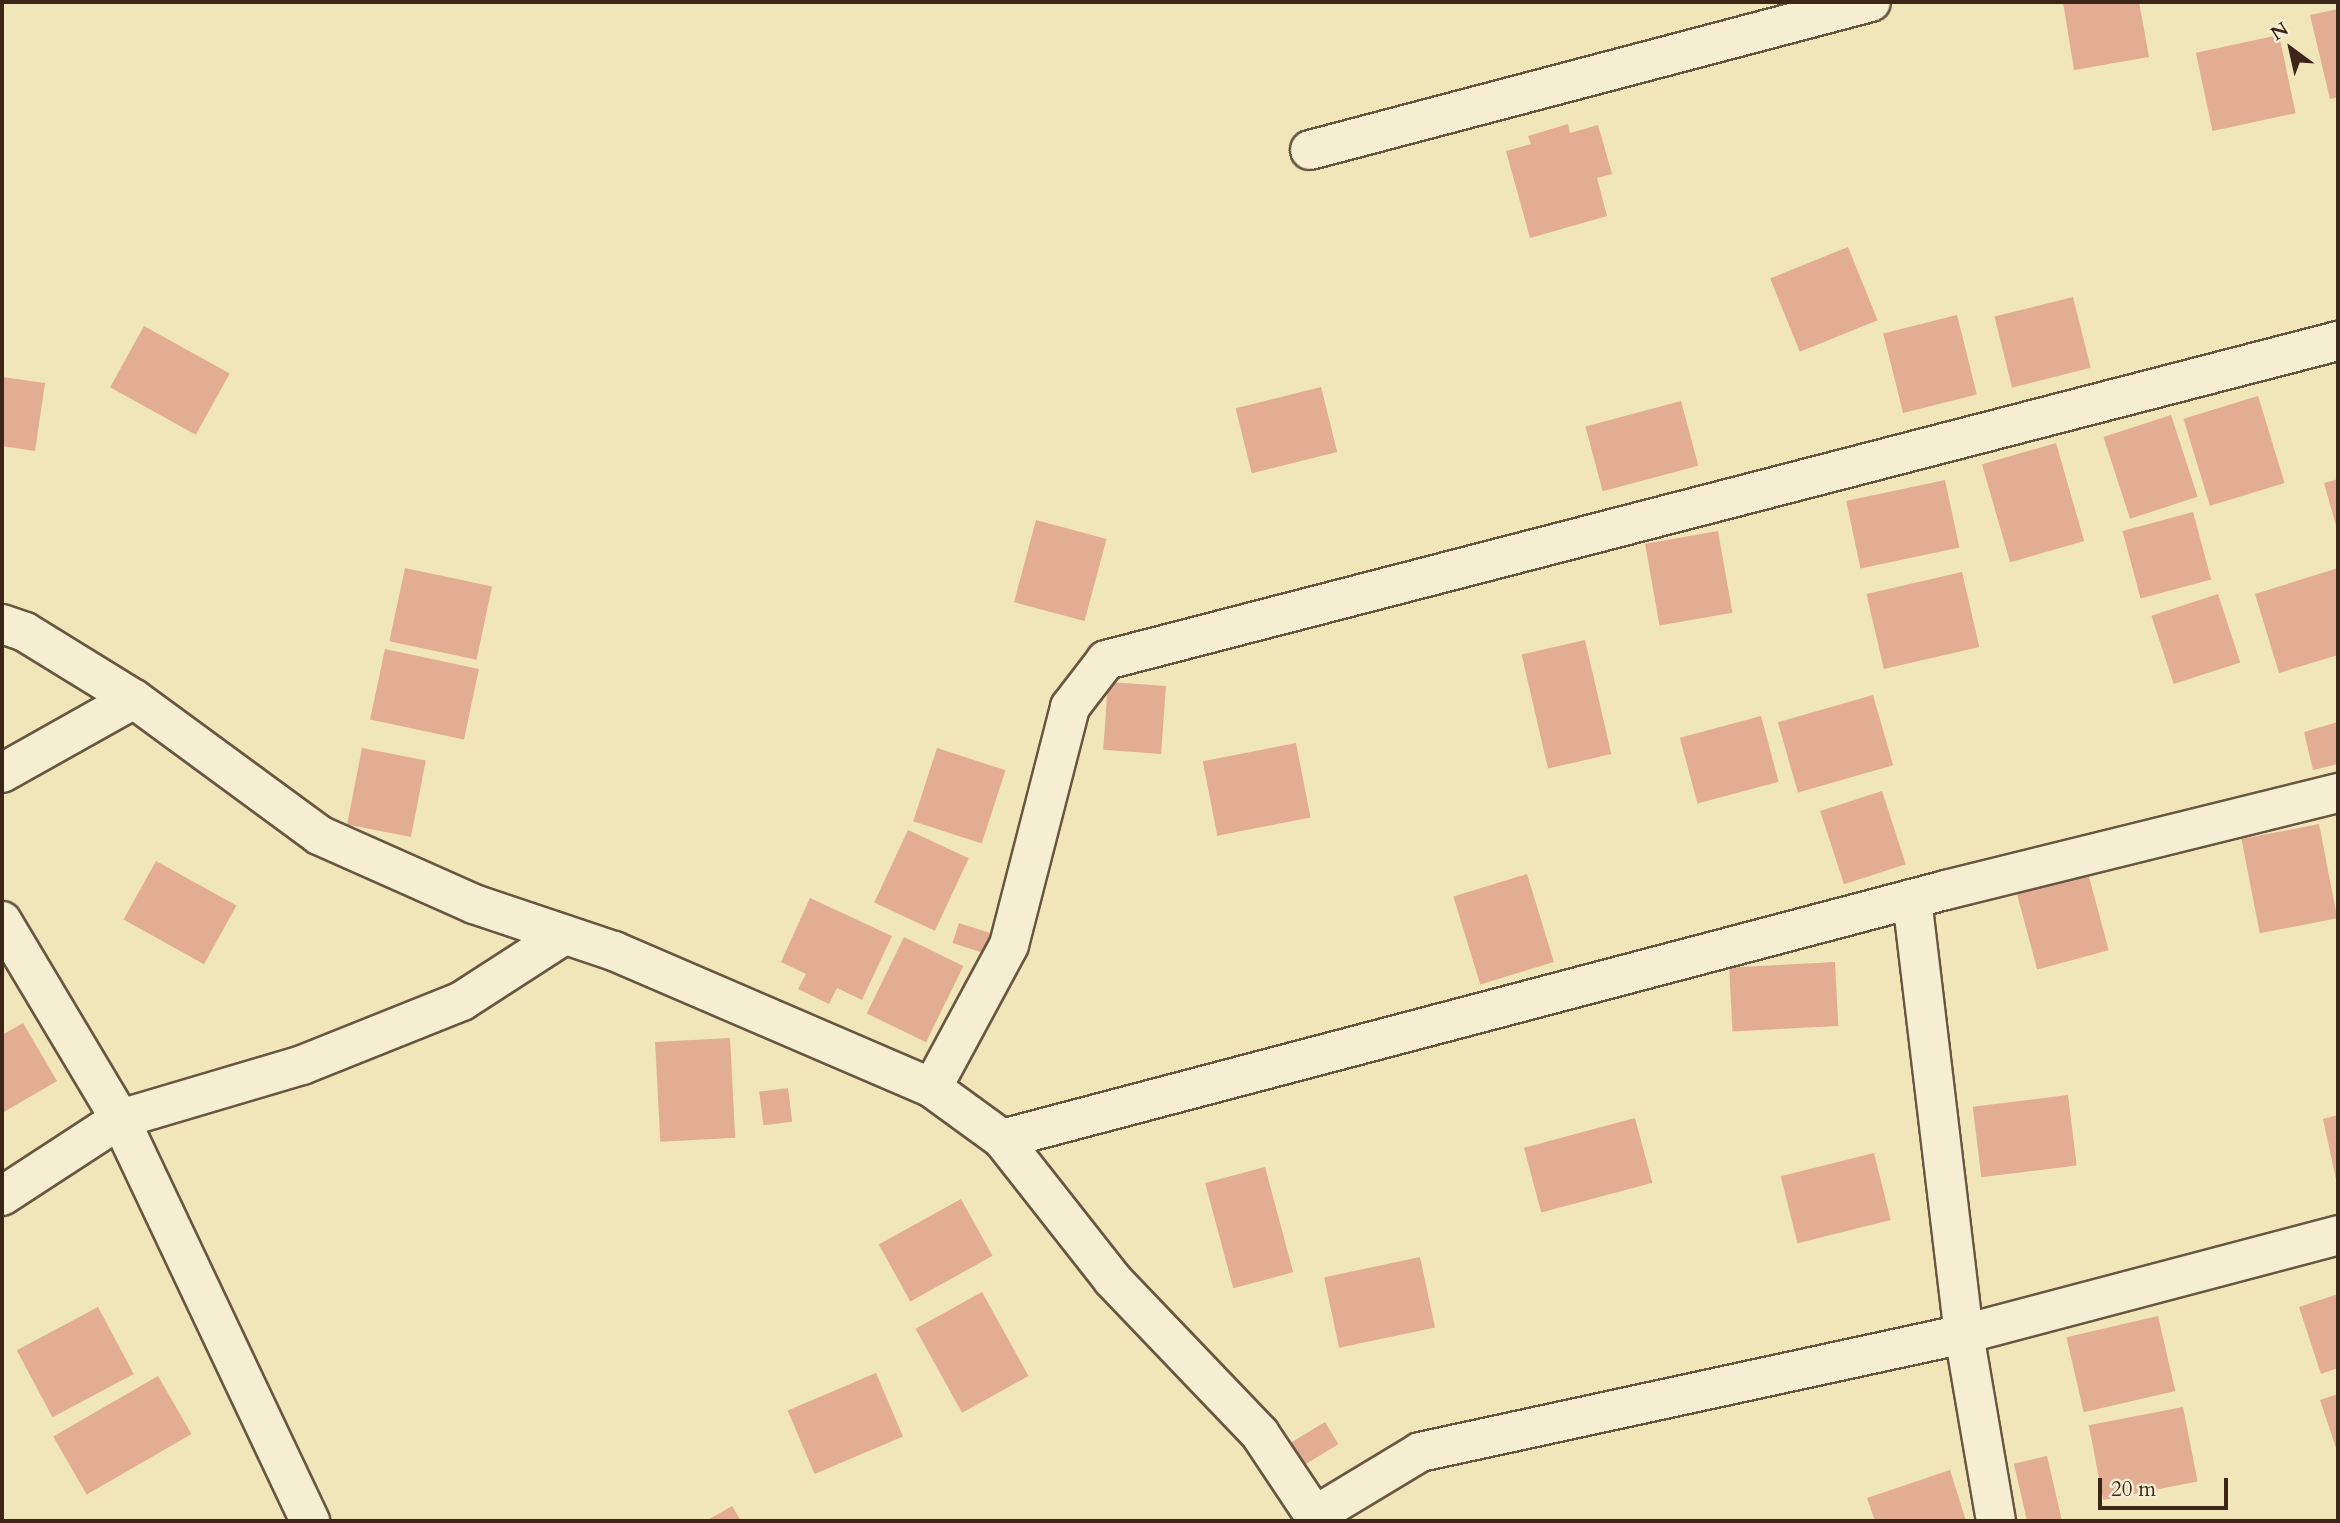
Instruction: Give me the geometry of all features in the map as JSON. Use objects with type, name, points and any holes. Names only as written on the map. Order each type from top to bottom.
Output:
[{"type":"street","points":[[1310,150],[1871,2]]},
{"type":"street","points":[[932,1088],[1009,945],[1070,707],[1106,660],[2338,341]]},
{"type":"street","points":[[2,624],[25,632],[134,699],[319,835],[474,904],[614,951],[932,1088],[1002,1139],[1112,1279],[1260,1434],[1316,1519],[1420,1452],[1964,1334],[2338,1235]]},
{"type":"street","points":[[2,773],[134,699]]},
{"type":"street","points":[[1002,1139],[1912,899],[2338,793]]},
{"type":"street","points":[[1912,899],[1964,1334],[1996,1521]]},
{"type":"street","points":[[2,921],[120,1119],[310,1521]]},
{"type":"street","points":[[2,1196],[120,1119],[302,1065],[462,1001],[564,935]]},
{"type":"building","points":[[2063,2],[2139,2],[2149,57],[2074,70]]},
{"type":"building","points":[[2338,9],[2338,97],[2330,99],[2310,15]]},
{"type":"building","points":[[2279,35],[2296,113],[2212,131],[2196,53]]},
{"type":"building","points":[[1568,124],[1570,133],[1598,125],[1612,174],[1597,178],[1607,216],[1530,238],[1506,151],[1531,144],[1528,136]]},
{"type":"building","points":[[1848,247],[1878,320],[1800,352],[1770,278]]},
{"type":"building","points":[[2073,297],[2091,368],[2012,387],[1994,317]]},
{"type":"building","points":[[1957,315],[1977,395],[1903,413],[1883,333]]},
{"type":"building","points":[[144,326],[230,374],[196,435],[110,387]]},
{"type":"building","points":[[2,377],[45,383],[35,451],[2,446]]},
{"type":"building","points":[[1321,387],[1337,452],[1252,473],[1236,408]]},
{"type":"building","points":[[2258,396],[2285,483],[2210,506],[2183,419]]},
{"type":"building","points":[[1681,401],[1698,466],[1603,491],[1585,427]]},
{"type":"building","points":[[2171,415],[2198,497],[2130,519],[2103,437]]},
{"type":"building","points":[[2056,443],[2084,541],[2010,562],[1982,464]]},
{"type":"building","points":[[2338,479],[2338,529],[2337,529],[2324,483]]},
{"type":"building","points":[[1945,480],[1959,547],[1861,568],[1846,501]]},
{"type":"building","points":[[2193,512],[2211,580],[2141,599],[2122,531]]},
{"type":"building","points":[[1036,520],[1107,539],[1085,621],[1014,602]]},
{"type":"building","points":[[1718,531],[1732,613],[1660,626],[1645,544]]},
{"type":"building","points":[[405,568],[492,587],[476,660],[389,641]]},
{"type":"building","points":[[2338,568],[2338,655],[2279,673],[2255,594]]},
{"type":"building","points":[[1962,572],[1979,647],[1884,669],[1867,594]]},
{"type":"building","points":[[2218,594],[2240,662],[2174,684],[2151,616]]},
{"type":"building","points":[[1585,640],[1611,754],[1548,769],[1522,655]]},
{"type":"building","points":[[385,649],[479,669],[464,739],[370,719]]},
{"type":"building","points":[[1108,682],[1166,686],[1161,754],[1103,750]]},
{"type":"building","points":[[1873,695],[1893,765],[1798,792],[1778,722]]},
{"type":"building","points":[[1761,716],[1779,782],[1697,803],[1680,738]]},
{"type":"building","points":[[2338,722],[2338,764],[2313,770],[2304,732]]},
{"type":"building","points":[[1296,743],[1311,818],[1217,836],[1203,761]]},
{"type":"building","points":[[362,748],[426,760],[411,837],[347,825]]},
{"type":"building","points":[[937,748],[1005,770],[982,843],[913,821]]},
{"type":"building","points":[[1882,791],[1906,864],[1844,884],[1820,811]]},
{"type":"building","points":[[2319,824],[2337,918],[2260,933],[2241,839]]},
{"type":"building","points":[[908,830],[969,858],[935,931],[874,903]]},
{"type":"building","points":[[156,861],[236,906],[204,964],[124,920]]},
{"type":"building","points":[[2088,873],[2109,950],[2037,969],[2017,892]]},
{"type":"building","points":[[1527,874],[1554,962],[1480,984],[1453,897]]},
{"type":"building","points":[[810,898],[892,936],[862,1000],[837,988],[829,1004],[798,989],[806,974],[781,962]]},
{"type":"building","points":[[959,923],[992,934],[986,954],[953,943]]},
{"type":"building","points":[[904,937],[963,966],[926,1042],[867,1013]]},
{"type":"building","points":[[1835,962],[1838,1026],[1732,1031],[1729,968]]},
{"type":"building","points":[[23,1023],[57,1081],[2,1113],[2,1035]]},
{"type":"building","points":[[730,1038],[735,1138],[660,1142],[655,1042]]},
{"type":"building","points":[[788,1088],[792,1122],[763,1125],[759,1092]]},
{"type":"building","points":[[2068,1095],[2077,1165],[1981,1177],[1973,1107]]},
{"type":"building","points":[[2338,1115],[2338,1184],[2337,1184],[2323,1119]]},
{"type":"building","points":[[1635,1118],[1652,1183],[1541,1212],[1524,1148]]},
{"type":"building","points":[[1874,1153],[1891,1220],[1798,1243],[1781,1176]]},
{"type":"building","points":[[1265,1167],[1293,1272],[1233,1288],[1205,1183]]},
{"type":"building","points":[[961,1199],[993,1256],[910,1301],[879,1245]]},
{"type":"building","points":[[1420,1257],[1435,1327],[1339,1348],[1324,1277]]},
{"type":"building","points":[[982,1292],[1029,1376],[962,1413],[916,1329]]},
{"type":"building","points":[[2338,1294],[2338,1368],[2321,1374],[2299,1307]]},
{"type":"building","points":[[98,1307],[134,1374],[52,1417],[17,1350]]},
{"type":"building","points":[[2158,1316],[2175,1391],[2084,1412],[2066,1337]]},
{"type":"building","points":[[876,1373],[903,1437],[815,1474],[788,1411]]},
{"type":"building","points":[[158,1376],[192,1434],[87,1495],[53,1436]]},
{"type":"building","points":[[2338,1394],[2338,1454],[2320,1400]]},
{"type":"building","points":[[2183,1407],[2198,1482],[2103,1500],[2089,1425]]},
{"type":"building","points":[[1325,1422],[1338,1444],[1302,1466],[1289,1444]]},
{"type":"building","points":[[2047,1456],[2062,1521],[2027,1521],[2014,1464]]},
{"type":"building","points":[[1950,1470],[1966,1521],[1875,1521],[1867,1498]]},
{"type":"building","points":[[732,1506],[741,1521],[706,1521]]}]
